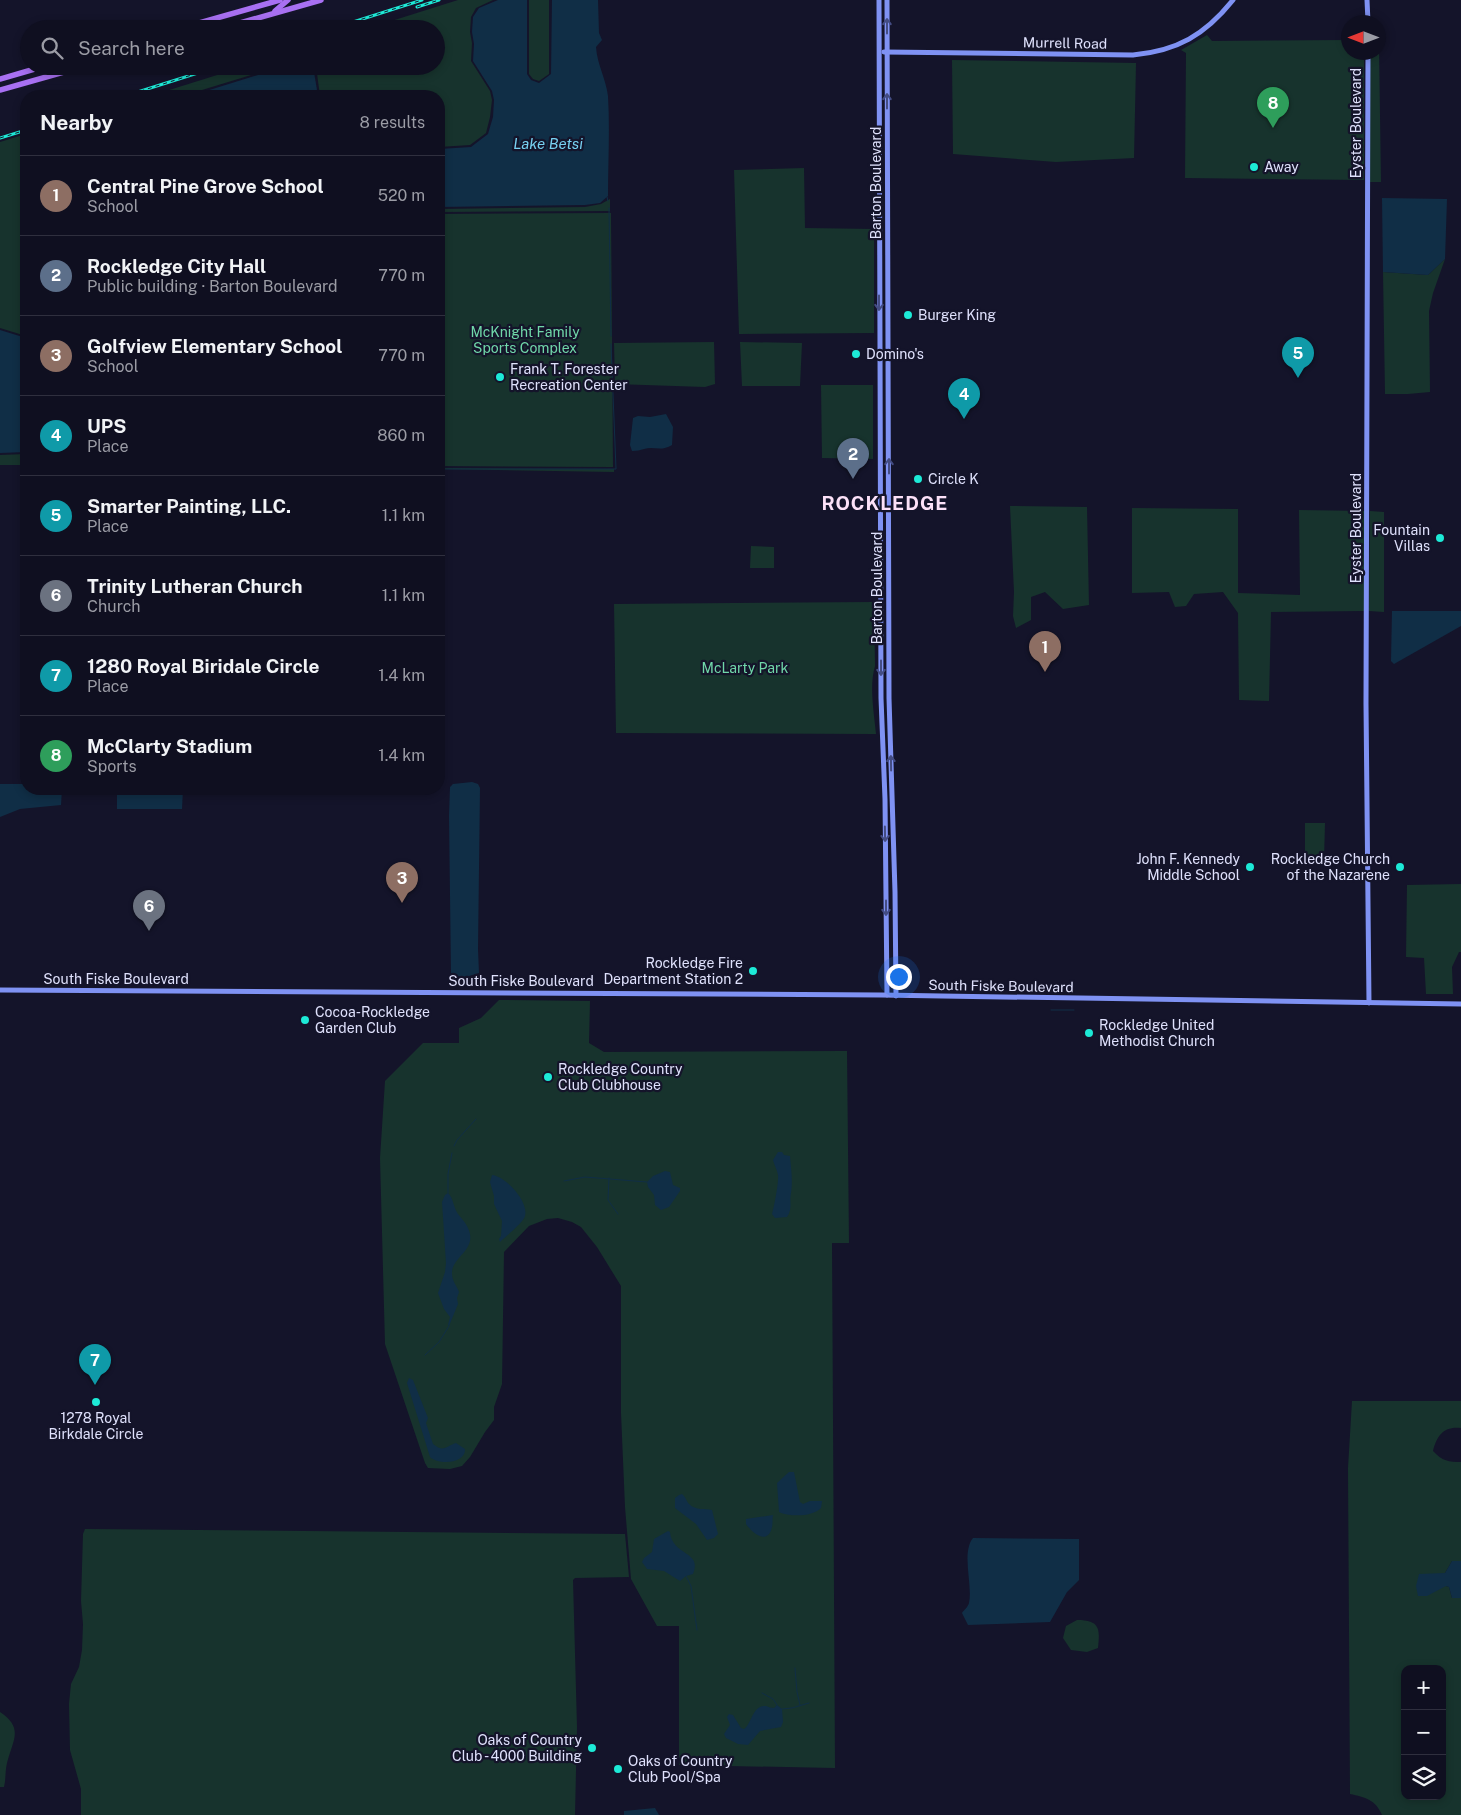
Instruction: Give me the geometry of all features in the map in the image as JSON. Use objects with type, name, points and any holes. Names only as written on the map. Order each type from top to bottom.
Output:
[{"type":"main road","points":[[210,20],[280,0]]},
{"type":"main road","points":[[271,14],[288,0]]},
{"type":"main road","points":[[295,7],[299,0]]},
{"type":"main road","points":[[250,20],[321,0]]},
{"type":"main road","name":"Barton Boulevard","points":[[879,0],[881,698],[885,799],[887,995]]},
{"type":"main road","name":"Barton Boulevard","points":[[887,0],[889,698],[896,996]]},
{"type":"main road","name":"Murrell Road","points":[[879,52],[1133,55],[1153,53],[1172,48],[1191,39],[1208,26],[1233,0]]},
{"type":"main road","points":[[1368,0],[1368,15]]},
{"type":"main road","name":"Eyster Boulevard","points":[[1368,60],[1366,714],[1369,1003]]},
{"type":"main road","points":[[0,79],[20,73]]},
{"type":"main road","points":[[0,90],[54,75]]},
{"type":"main road","points":[[879,112],[882,134],[887,138]]},
{"type":"main road","points":[[880,235],[887,251]]},
{"type":"main road","points":[[880,263],[884,287],[888,291]]},
{"type":"main road","points":[[880,425],[889,425]]},
{"type":"main road","points":[[881,567],[888,567]]},
{"type":"main road","points":[[886,924],[890,932],[896,935]]},
{"type":"main road","name":"South Fiske Boulevard","points":[[0,990],[887,995],[1461,1004]]},
{"type":"green space","points":[[458,0],[493,0],[476,8],[471,17],[471,61],[490,91],[492,100],[486,133],[470,145],[445,147],[445,90],[319,90],[317,75],[445,75],[445,20],[395,20]]},
{"type":"green space","points":[[529,0],[549,0],[549,74],[539,81],[533,79],[529,74]]},
{"type":"green space","points":[[1207,35],[1212,41],[1341,40],[1341,60],[1364,60],[1364,180],[1185,178],[1186,53],[1181,50]]},
{"type":"green space","points":[[952,60],[1136,63],[1134,158],[1056,162],[953,154]]},
{"type":"green space","points":[[1370,60],[1379,60],[1381,182],[1369,182]]},
{"type":"green space","points":[[217,75],[251,75],[202,90],[169,90]]},
{"type":"green space","points":[[20,136],[20,334],[0,328],[0,142]]},
{"type":"green space","points":[[804,168],[805,228],[874,229],[874,333],[739,334],[734,170]]},
{"type":"green space","points":[[610,199],[610,211],[445,212],[445,209],[585,207],[601,204]]},
{"type":"green space","name":"McKnight Family Sports Complex","points":[[611,213],[613,467],[445,466],[445,214]]},
{"type":"green space","points":[[1445,259],[1429,311],[1430,392],[1385,394],[1383,272],[1428,275]]},
{"type":"green space","points":[[714,342],[715,384],[705,387],[615,384],[614,343]]},
{"type":"green space","points":[[740,342],[802,343],[800,386],[742,386]]},
{"type":"green space","points":[[821,385],[873,385],[873,459],[822,458]]},
{"type":"green space","points":[[20,454],[20,465],[0,465],[0,455]]},
{"type":"green space","points":[[445,468],[614,469],[614,472],[445,469]]},
{"type":"green space","points":[[1010,506],[1087,507],[1089,605],[1063,609],[1045,592],[1031,597],[1031,620],[1016,628],[1013,616],[1014,592]]},
{"type":"green space","points":[[1132,508],[1238,509],[1238,593],[1300,595],[1299,510],[1365,511],[1364,611],[1271,612],[1269,701],[1239,700],[1238,613],[1223,592],[1194,594],[1186,606],[1175,607],[1169,592],[1132,593]]},
{"type":"green space","points":[[1370,511],[1384,512],[1384,612],[1369,611]]},
{"type":"green space","points":[[751,546],[774,547],[774,568],[750,568]]},
{"type":"green space","name":"McLarty Park","points":[[874,602],[875,666],[872,691],[876,734],[616,733],[614,604]]},
{"type":"green space","points":[[1305,823],[1325,823],[1324,860],[1305,861]]},
{"type":"green space","points":[[1461,884],[1461,952],[1459,952],[1452,967],[1453,994],[1426,994],[1424,958],[1406,957],[1407,885]]},
{"type":"green space","points":[[499,1000],[590,1001],[589,1043],[604,1052],[847,1051],[849,1243],[832,1243],[835,1768],[679,1765],[679,1626],[657,1626],[631,1579],[625,1507],[621,1413],[621,1286],[597,1247],[581,1227],[558,1218],[547,1219],[529,1226],[504,1252],[502,1384],[494,1407],[494,1420],[462,1466],[450,1469],[428,1468],[425,1463],[385,1344],[380,1158],[385,1081],[423,1043],[459,1043],[459,1028],[481,1018]]},
{"type":"green space","points":[[1352,1401],[1461,1401],[1461,1428],[1450,1428],[1442,1433],[1433,1451],[1439,1457],[1446,1460],[1461,1462],[1461,1561],[1452,1561],[1445,1573],[1446,1586],[1449,1587],[1452,1598],[1461,1598],[1461,1815],[1382,1815],[1377,1806],[1369,1800],[1350,1794],[1348,1468]]},
{"type":"green space","points":[[85,1529],[625,1534],[629,1577],[575,1578],[573,1580],[577,1727],[575,1815],[81,1815],[81,1789],[70,1750],[69,1704],[71,1684],[79,1667],[82,1650],[83,1624],[81,1601],[83,1534]]},
{"type":"green space","points":[[1077,1620],[1085,1620],[1097,1627],[1099,1636],[1098,1648],[1087,1652],[1071,1650],[1063,1638],[1066,1626]]},
{"type":"green space","points":[[0,1712],[12,1723],[15,1735],[6,1766],[4,1787],[0,1787]]},
{"type":"water","name":"Lake Betsi","points":[[498,0],[527,0],[527,74],[531,80],[539,83],[551,74],[552,0],[598,0],[599,33],[602,40],[596,47],[607,90],[609,121],[608,196],[600,203],[585,205],[445,207],[445,149],[471,147],[488,134],[493,117],[494,100],[492,91],[473,61],[473,17],[479,8]]},
{"type":"water","points":[[258,75],[314,75],[317,90],[209,90]]},
{"type":"water","points":[[1382,198],[1447,199],[1445,259],[1428,275],[1383,272]]},
{"type":"water","points":[[0,330],[20,336],[20,452],[0,453]]},
{"type":"water","points":[[666,414],[673,427],[672,445],[664,448],[632,451],[630,445],[633,418]]},
{"type":"water","points":[[1392,611],[1461,611],[1461,626],[1394,664],[1391,661]]},
{"type":"water","points":[[472,782],[478,784],[480,788],[479,973],[466,977],[453,976],[451,974],[449,816],[450,787],[453,784]]},
{"type":"water","points":[[0,784],[20,784],[20,795],[62,795],[61,805],[20,809],[0,817]]},
{"type":"water","points":[[117,795],[183,795],[182,809],[117,809]]},
{"type":"water","points":[[778,1152],[790,1156],[792,1184],[789,1214],[787,1217],[775,1218],[772,1214],[778,1175],[773,1160]]},
{"type":"water","points":[[665,1171],[670,1172],[673,1185],[680,1188],[680,1191],[669,1207],[661,1210],[655,1205],[654,1195],[647,1182],[653,1176]]},
{"type":"water","points":[[492,1175],[497,1176],[515,1190],[525,1210],[524,1219],[500,1242],[502,1221],[494,1204],[490,1182]]},
{"type":"water","points":[[448,1193],[470,1234],[468,1247],[453,1268],[453,1279],[459,1292],[458,1304],[449,1326],[450,1317],[444,1309],[438,1293],[446,1263],[442,1202]]},
{"type":"water","points":[[409,1378],[413,1380],[428,1418],[426,1423],[433,1444],[440,1448],[445,1448],[456,1443],[465,1449],[461,1458],[445,1462],[434,1460],[430,1457],[407,1383]]},
{"type":"water","points":[[789,1472],[794,1472],[800,1502],[803,1504],[810,1501],[822,1501],[821,1508],[807,1515],[789,1515],[779,1512],[777,1483]]},
{"type":"water","points":[[682,1494],[692,1506],[712,1510],[718,1534],[714,1538],[707,1540],[696,1524],[675,1508],[675,1498]]},
{"type":"water","points":[[773,1515],[770,1533],[764,1537],[756,1534],[746,1524],[746,1519]]},
{"type":"water","points":[[668,1531],[676,1545],[694,1561],[693,1574],[686,1576],[680,1581],[664,1571],[647,1569],[642,1562],[652,1552],[654,1539]]},
{"type":"water","points":[[973,1538],[1079,1539],[1079,1580],[1067,1592],[1050,1622],[968,1625],[962,1613],[969,1603],[968,1552]]},
{"type":"water","points":[[1452,1561],[1461,1561],[1461,1598],[1452,1598],[1449,1587],[1446,1586],[1427,1596],[1418,1596],[1416,1586],[1419,1574],[1445,1573]]},
{"type":"water","points":[[777,1705],[782,1709],[783,1722],[781,1727],[760,1731],[748,1745],[738,1744],[726,1738],[724,1734],[730,1725],[727,1717],[729,1714],[733,1715],[741,1728],[744,1729],[758,1708],[766,1706],[774,1708]]},
{"type":"water","points":[[655,1808],[659,1815],[624,1815],[624,1811]]},
{"type":"waterway","points":[[607,197],[608,201]]},
{"type":"waterway","points":[[609,208],[611,336]]},
{"type":"waterway","points":[[445,469],[616,469],[611,344]]},
{"type":"waterway","points":[[1051,1010],[1074,1010]]},
{"type":"waterway","points":[[454,1146],[476,1119]]},
{"type":"waterway","points":[[448,1193],[448,1174],[452,1153]]},
{"type":"waterway","points":[[564,1181],[585,1177],[647,1182]]},
{"type":"waterway","points":[[609,1178],[608,1200],[618,1214]]},
{"type":"waterway","points":[[425,1355],[439,1342],[449,1326]]},
{"type":"waterway","points":[[686,1576],[691,1586],[697,1630]]},
{"type":"waterway","points":[[795,1668],[800,1705]]},
{"type":"waterway","points":[[762,1693],[773,1699],[777,1705]]},
{"type":"waterway","points":[[782,1709],[809,1703]]},
{"type":"railway","points":[[359,20],[422,0]]},
{"type":"railway","points":[[417,7],[439,0]]},
{"type":"railway","points":[[144,90],[192,75]]},
{"type":"railway","points":[[0,138],[20,132]]},
{"type":"place","name":"McClarty Stadium","points":[[1273,128]]},
{"type":"place","name":"Away","points":[[1254,167]]},
{"type":"place","name":"Burger King","points":[[908,315]]},
{"type":"place","name":"Domino's","points":[[856,354]]},
{"type":"place","name":"Frank T. Forester Recreation Center","points":[[500,377]]},
{"type":"place","name":"Smarter Painting, LLC.","points":[[1298,378]]},
{"type":"place","name":"UPS","points":[[964,419]]},
{"type":"place","name":"Rockledge City Hall","points":[[853,479]]},
{"type":"place","name":"Circle K","points":[[918,479]]},
{"type":"place","name":"Fountain Villas","points":[[1440,538]]},
{"type":"place","name":"Central Pine Grove School","points":[[1045,672]]},
{"type":"place","name":"John F. Kennedy Middle School","points":[[1250,867]]},
{"type":"place","name":"Rockledge Church of the Nazarene","points":[[1400,867]]},
{"type":"place","name":"Golfview Elementary School","points":[[402,903]]},
{"type":"place","name":"Trinity Lutheran Church","points":[[149,931]]},
{"type":"place","name":"Rockledge Fire Department Station 2","points":[[753,971]]},
{"type":"place","name":"Cocoa-Rockledge Garden Club","points":[[305,1020]]},
{"type":"place","name":"Rockledge United Methodist Church","points":[[1089,1033]]},
{"type":"place","name":"Rockledge Country Club Clubhouse","points":[[548,1077]]},
{"type":"place","name":"1280 Royal Biridale Circle","points":[[95,1385]]},
{"type":"place","name":"1278 Royal Birkdale Circle","points":[[96,1402]]},
{"type":"place","name":"Oaks of Country Club - 4000 Building","points":[[592,1748]]},
{"type":"place","name":"Oaks of Country Club Pool/Spa","points":[[618,1769]]},
{"type":"district","name":"ROCKLEDGE","points":[[885,503]]}]
